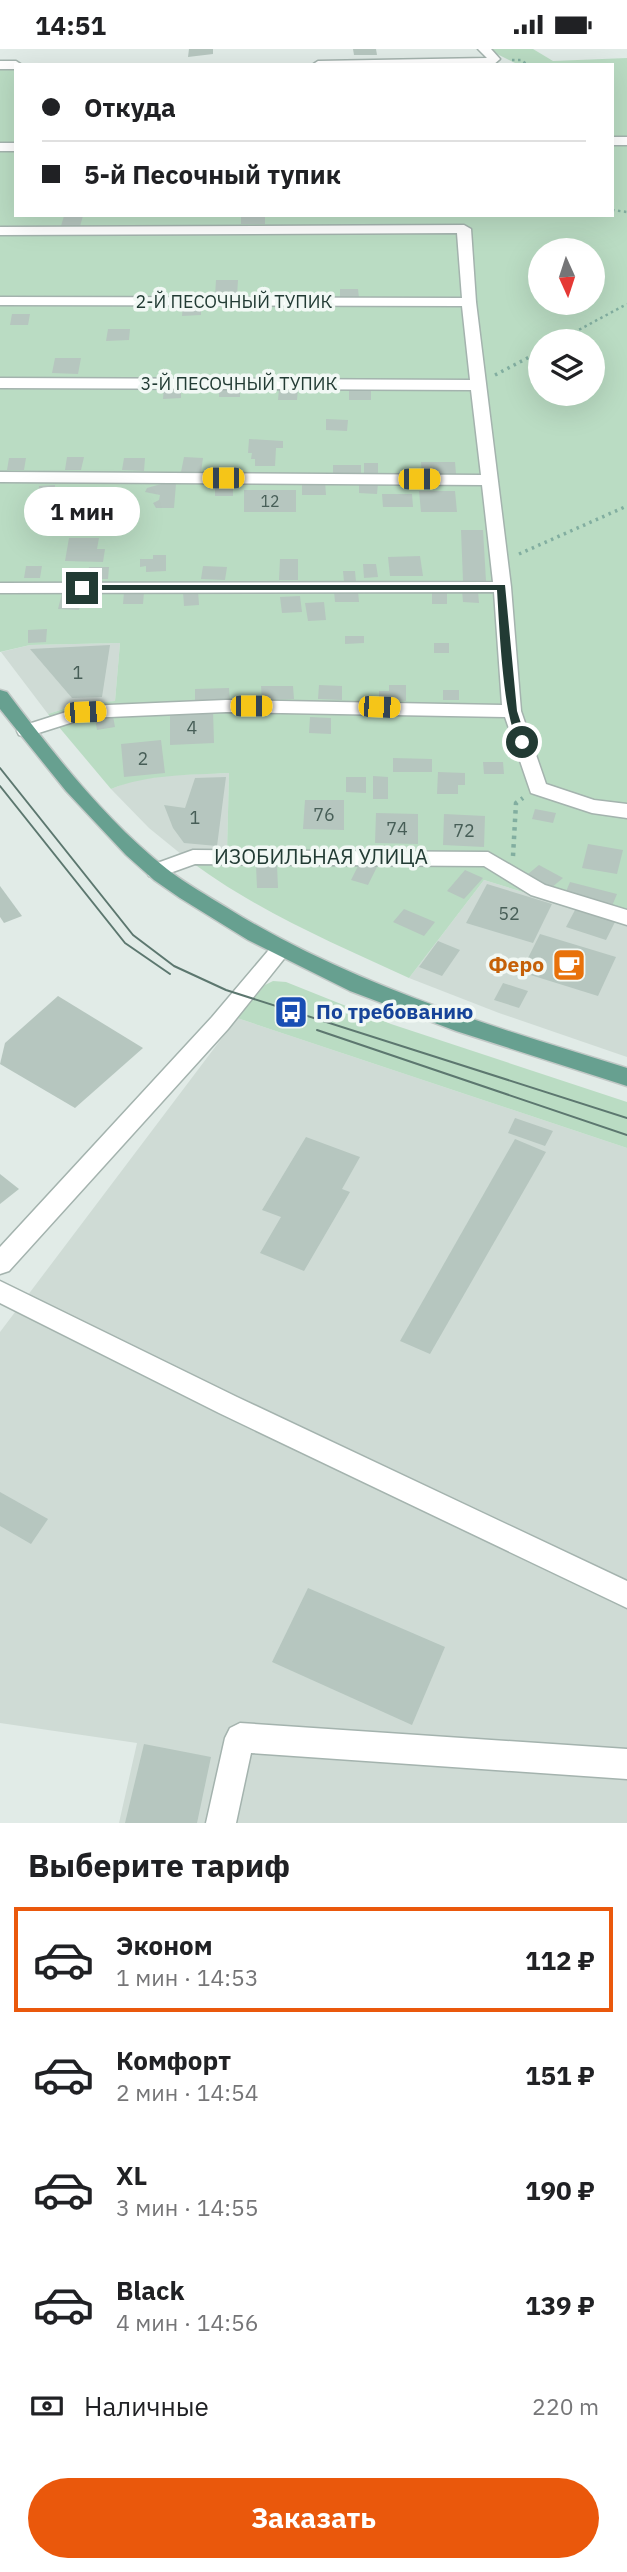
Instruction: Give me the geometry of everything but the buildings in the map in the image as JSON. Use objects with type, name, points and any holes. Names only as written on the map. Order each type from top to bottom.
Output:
[{"type":"main road","points":[[0,696],[26,731],[91,806],[156,871],[233,923],[279,950],[400,1001],[627,1077]]},
{"type":"street","points":[[478,63],[494,59],[484,49]]},
{"type":"street","points":[[0,231],[464,229],[469,302],[502,587],[512,711],[538,788],[592,807],[627,811]]},
{"type":"street","name":"2-Й ПЕСОЧНЫЙ ТУПИК","points":[[0,301],[469,302]]},
{"type":"street","name":"3-Й ПЕСОЧНЫЙ ТУПИК","points":[[0,383],[478,384]]},
{"type":"street","points":[[0,477],[490,480]]},
{"type":"street","points":[[0,588],[502,587]]},
{"type":"street","points":[[26,731],[85,712],[226,706],[512,711]]},
{"type":"street","name":"ИЗОБИЛЬНАЯ УЛИЦА","points":[[156,871],[193,857],[496,863]]},
{"type":"street","points":[[496,863],[538,890],[627,918]]},
{"type":"street","points":[[0,1264],[220,1023],[279,950]]},
{"type":"street","points":[[0,1291],[240,1411],[627,1595]]},
{"type":"street","points":[[221,1823],[240,1738],[627,1764]]},
{"type":"path","points":[[580,329],[627,304]]},
{"type":"path","points":[[478,384],[528,358]]},
{"type":"path","points":[[502,587],[510,559],[627,506]]},
{"type":"path","points":[[496,863],[513,858],[516,803],[538,788]]},
{"type":"shaded area","points":[[120,643],[115,701],[79,704],[48,714],[1,652],[30,645]]},
{"type":"shaded area","points":[[229,773],[227,851],[181,854],[149,828],[111,789],[131,781],[168,775]]},
{"type":"shaded area","points":[[484,880],[627,924],[627,1057],[499,1013],[409,978]]},
{"type":"shaded area","points":[[237,1018],[627,1148],[627,1823],[119,1823],[137,1743],[0,1723],[0,1332]]},
{"type":"green space","points":[[487,49],[533,49],[553,61],[627,58],[627,924],[484,880],[409,978],[263,907],[181,854],[227,851],[229,773],[154,778],[111,789],[48,714],[79,704],[115,701],[120,643],[30,645],[0,652],[0,67],[14,67],[14,217],[614,217],[614,63],[515,63]]},
{"type":"green space","points":[[273,981],[286,982],[391,1024],[627,1102],[627,1148],[237,1018],[265,985]]},
{"type":"tram line","points":[[0,768],[133,935],[174,966],[226,990],[627,1118]]},
{"type":"tram line","points":[[0,786],[125,943],[170,974]]},
{"type":"tram line","points":[[317,1030],[627,1135]]},
{"type":"place","name":"Феро","points":[[569,965]]},
{"type":"place","name":"По требованию","points":[[291,1012]]},
{"type":"route","points":[[82,588],[502,587],[512,711],[522,742]]}]
